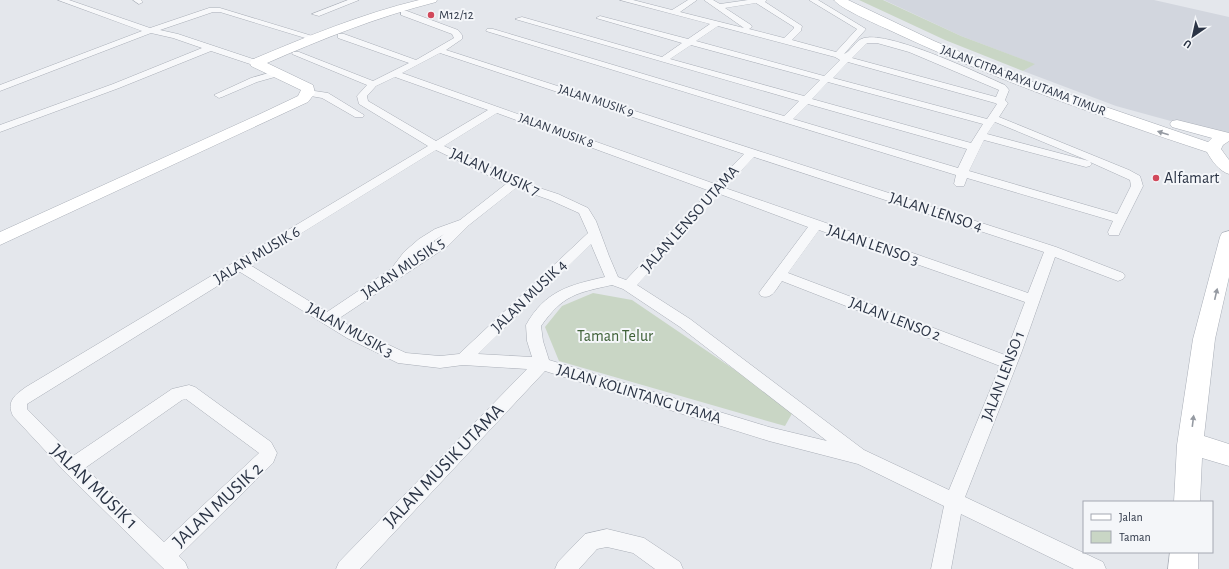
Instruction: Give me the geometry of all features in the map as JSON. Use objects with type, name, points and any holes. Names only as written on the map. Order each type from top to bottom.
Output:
[{"type":"main road","points":[[256,63],[315,38],[388,11],[432,0]]},
{"type":"main road","name":"JALAN CITRA RAYA UTAMA TIMUR","points":[[839,0],[916,38],[1035,88],[1187,133],[1228,137]]},
{"type":"main road","name":"JALAN CITRA RAYA UTAMA TIMUR","points":[[859,0],[945,40],[1062,87],[1142,114],[1187,133],[1213,149]]},
{"type":"main road","points":[[0,239],[104,190],[236,131],[303,99],[308,93],[308,88],[256,63]]},
{"type":"main road","points":[[1228,137],[1216,142],[1213,149],[1218,158],[1229,169]]},
{"type":"main road","points":[[1187,501],[1190,445],[1204,339],[1229,237]]},
{"type":"main road","points":[[1190,445],[1210,448],[1229,455]]},
{"type":"main road","points":[[1183,569],[1184,553]]},
{"type":"street","points":[[62,0],[151,31],[175,36],[256,63]]},
{"type":"street","points":[[316,14],[354,0]]},
{"type":"street","points":[[624,0],[786,40],[1000,101]]},
{"type":"street","points":[[674,12],[693,0]]},
{"type":"street","points":[[708,0],[756,33]]},
{"type":"street","points":[[718,7],[760,0],[798,26],[798,29],[786,40]]},
{"type":"street","points":[[787,119],[826,80],[862,29],[813,0]]},
{"type":"street","points":[[0,88],[151,31],[216,10],[315,38]]},
{"type":"street","points":[[296,54],[373,84],[417,63],[458,39],[458,35],[455,32],[404,13]]},
{"type":"street","points":[[600,18],[826,80],[991,121],[1125,172],[1136,178]]},
{"type":"street","points":[[519,19],[974,148]]},
{"type":"street","points":[[663,60],[717,23]]},
{"type":"street","points":[[490,31],[787,119],[962,173],[1121,218]]},
{"type":"street","points":[[342,36],[417,63]]},
{"type":"street","points":[[893,44],[916,38]]},
{"type":"street","points":[[842,57],[865,40],[881,41],[924,54],[1002,87],[1004,90],[1000,101],[1003,103],[974,148],[962,173],[960,184]]},
{"type":"street","points":[[0,129],[116,86],[210,48]]},
{"type":"street","name":"JALAN MUSIK 9","points":[[441,50],[752,152]]},
{"type":"street","points":[[624,71],[646,55]]},
{"type":"street","points":[[664,83],[688,66]]},
{"type":"street","points":[[219,95],[254,80],[279,73]]},
{"type":"street","name":"JALAN MUSIK 8","points":[[395,74],[496,109],[716,190]]},
{"type":"street","name":"JALAN MUSIK 7","points":[[373,84],[362,96],[362,102],[436,146],[514,183],[554,197],[584,211],[590,221],[613,280]]},
{"type":"street","points":[[308,93],[325,95],[359,115]]},
{"type":"street","name":"JALAN MUSIK 6","points":[[19,401],[496,109]]},
{"type":"street","points":[[982,136],[1136,178]]},
{"type":"street","name":"JALAN LENSO UTAMA","points":[[628,286],[752,152]]},
{"type":"street","name":"JALAN LENSO 4","points":[[752,152],[1050,250],[1118,276]]},
{"type":"street","points":[[1114,232],[1137,186],[1136,178]]},
{"type":"street","name":"JALAN MUSIK 5","points":[[327,319],[395,273],[421,259],[443,243],[464,222],[514,183]]},
{"type":"street","name":"JALAN LENSO 3","points":[[716,190],[1031,300]]},
{"type":"street","points":[[766,293],[781,275],[816,225]]},
{"type":"street","name":"JALAN MUSIK 4","points":[[463,359],[594,234]]},
{"type":"street","name":"JALAN LENSO 1","points":[[941,569],[954,502],[1009,363],[1050,250]]},
{"type":"street","name":"JALAN MUSIK 3","points":[[239,265],[352,334],[404,359],[440,362],[463,359],[542,364]]},
{"type":"street","name":"JALAN LENSO 2","points":[[781,275],[1009,363]]},
{"type":"street","name":"JALAN KOLINTANG UTAMA","points":[[861,457],[769,434],[542,364],[535,341],[533,326],[544,310],[560,295],[586,286],[613,280],[628,286],[685,323],[861,457],[1096,569]]},
{"type":"street","name":"JALAN MUSIK UTAMA","points":[[346,569],[542,364]]},
{"type":"street","name":"JALAN MUSIK 2","points":[[72,468],[178,394],[184,392],[189,392],[265,447],[268,453],[267,458],[164,555]]},
{"type":"street","name":"JALAN MUSIK 1","points":[[19,401],[19,411],[72,468],[178,569]]},
{"type":"street","points":[[565,569],[592,541],[607,538],[638,545],[673,569]]},
{"type":"shaded area","points":[[884,0],[1154,0],[1229,17],[1229,137],[1116,106],[1023,71],[1034,64],[961,36]]},
{"type":"green space","points":[[859,0],[883,0],[961,36],[1035,64],[1023,71],[945,40]]},
{"type":"green space","name":"Taman Telur","points":[[593,293],[632,300],[794,410],[785,426],[559,361],[545,327],[562,306]]},
{"type":"place","name":"M12/12","points":[[431,15]]},
{"type":"place","name":"Alfamart","points":[[1156,178]]}]
